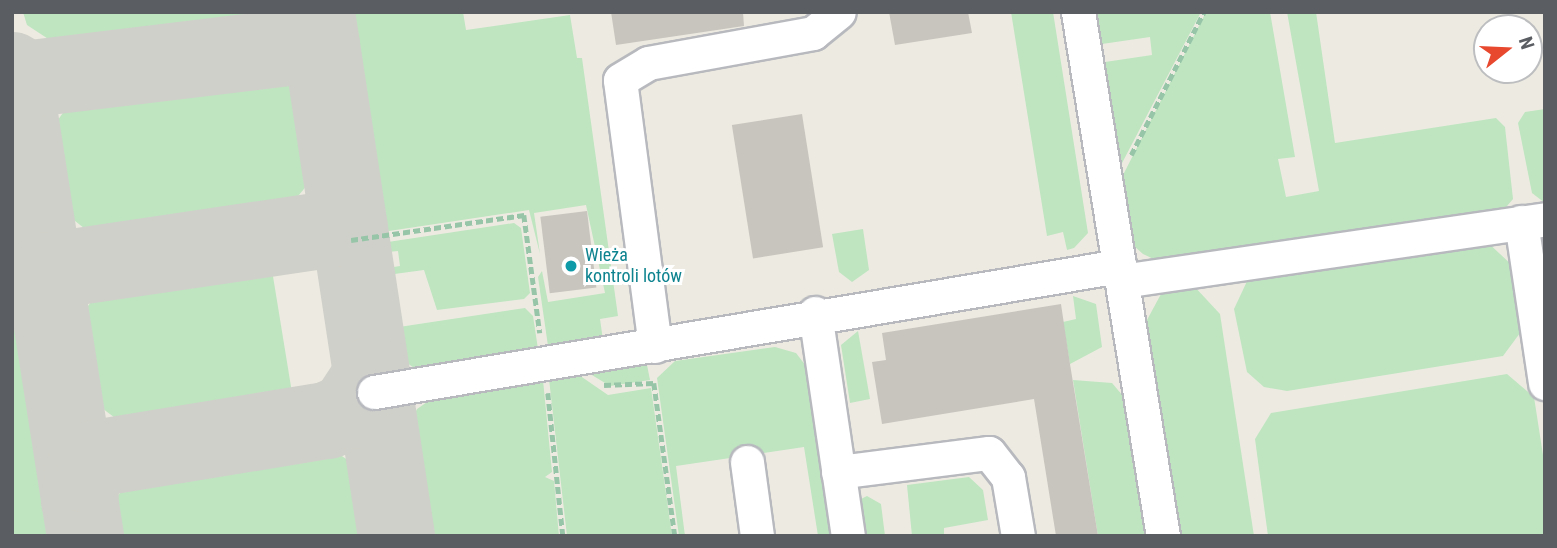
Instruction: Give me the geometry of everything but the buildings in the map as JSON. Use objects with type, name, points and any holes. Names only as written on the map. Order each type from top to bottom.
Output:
[{"type":"lane","points":[[655,346],[620,80],[648,63],[820,31],[839,12]]},
{"type":"lane","points":[[1078,12],[1163,536]]},
{"type":"lane","points":[[374,392],[655,346],[815,313],[1533,220],[1545,383]]},
{"type":"lane","points":[[815,313],[848,536]]},
{"type":"lane","points":[[838,472],[989,453],[1008,477],[1018,536]]},
{"type":"lane","points":[[747,462],[757,536]]},
{"type":"path","points":[[1107,190],[1139,144],[1204,12]]},
{"type":"path","points":[[351,240],[524,215],[554,363],[563,536]]},
{"type":"path","points":[[554,363],[611,390],[654,383],[675,536]]},
{"type":"green space","points":[[23,12],[265,12],[257,23],[68,52],[27,25]]},
{"type":"green space","points":[[341,12],[463,12],[466,30],[570,15],[577,58],[582,58],[618,316],[600,319],[604,347],[548,346],[538,277],[542,271],[548,302],[605,293],[586,205],[534,213],[540,254],[529,210],[389,231],[374,224]]},
{"type":"green space","points":[[1011,12],[1053,12],[1088,233],[1074,248],[1067,250],[1063,232],[1047,236]]},
{"type":"green space","points":[[1097,12],[1201,12],[1121,165],[1105,62],[1152,55],[1150,37],[1102,44]]},
{"type":"green space","points":[[1206,12],[1270,12],[1295,157],[1278,159],[1286,197],[1319,191],[1287,12],[1316,12],[1335,143],[1496,118],[1505,127],[1513,199],[1502,212],[1160,262],[1143,254],[1134,246],[1123,175]]},
{"type":"green space","points":[[263,66],[299,92],[313,178],[284,213],[98,239],[61,210],[48,134],[77,93]]},
{"type":"green space","points":[[1545,109],[1545,203],[1532,193],[1518,123],[1525,112]]},
{"type":"green space","points":[[514,223],[521,228],[530,293],[524,299],[437,310],[424,270],[387,275],[381,269],[400,266],[398,251],[378,253],[388,242]]},
{"type":"green space","points":[[863,229],[869,270],[852,282],[839,272],[832,234]]},
{"type":"green space","points":[[12,237],[58,536],[12,536]]},
{"type":"green space","points":[[1484,239],[1515,268],[1523,329],[1503,356],[1287,391],[1264,387],[1247,372],[1234,309],[1249,277]]},
{"type":"green space","points":[[270,258],[294,405],[131,430],[90,399],[78,320],[106,281]]},
{"type":"green space","points":[[1193,285],[1220,314],[1254,536],[1180,536],[1147,320],[1161,294]]},
{"type":"green space","points":[[1073,296],[1096,304],[1102,347],[1070,364],[1063,322],[1076,319]]},
{"type":"green space","points":[[525,308],[533,316],[538,349],[423,374],[394,354],[391,332],[399,327]]},
{"type":"green space","points":[[858,331],[870,399],[850,403],[841,345]]},
{"type":"green space","points":[[775,347],[796,353],[806,366],[834,536],[818,536],[804,447],[676,466],[685,536],[679,536],[657,378],[675,361]]},
{"type":"green space","points":[[647,365],[650,380],[610,386],[587,372]]},
{"type":"green space","points":[[576,373],[608,395],[651,388],[672,536],[567,536],[549,379]]},
{"type":"green space","points":[[1507,374],[1534,397],[1545,468],[1545,536],[1268,536],[1255,439],[1271,413]]},
{"type":"green space","points":[[543,380],[552,472],[545,477],[554,481],[559,536],[422,536],[406,431],[417,409],[433,398]]},
{"type":"green space","points":[[1073,380],[1112,383],[1123,396],[1146,536],[1098,536]]},
{"type":"green space","points":[[322,443],[357,466],[368,536],[111,536],[107,511],[135,472]]},
{"type":"green space","points":[[969,477],[983,490],[988,520],[944,528],[944,536],[912,536],[907,485]]},
{"type":"green space","points":[[867,496],[881,504],[885,536],[860,536],[857,501]]},
{"type":"taxiway","points":[[316,12],[396,536]]},
{"type":"taxiway","points":[[15,80],[321,43]]},
{"type":"taxiway","points":[[12,70],[85,536]]},
{"type":"taxiway","points":[[44,271],[349,226]]},
{"type":"taxiway","points":[[79,500],[82,473],[94,458],[327,420],[348,410],[371,375]]},
{"type":"place","name":"Wieża kontroli lotów","points":[[571,266]]}]
